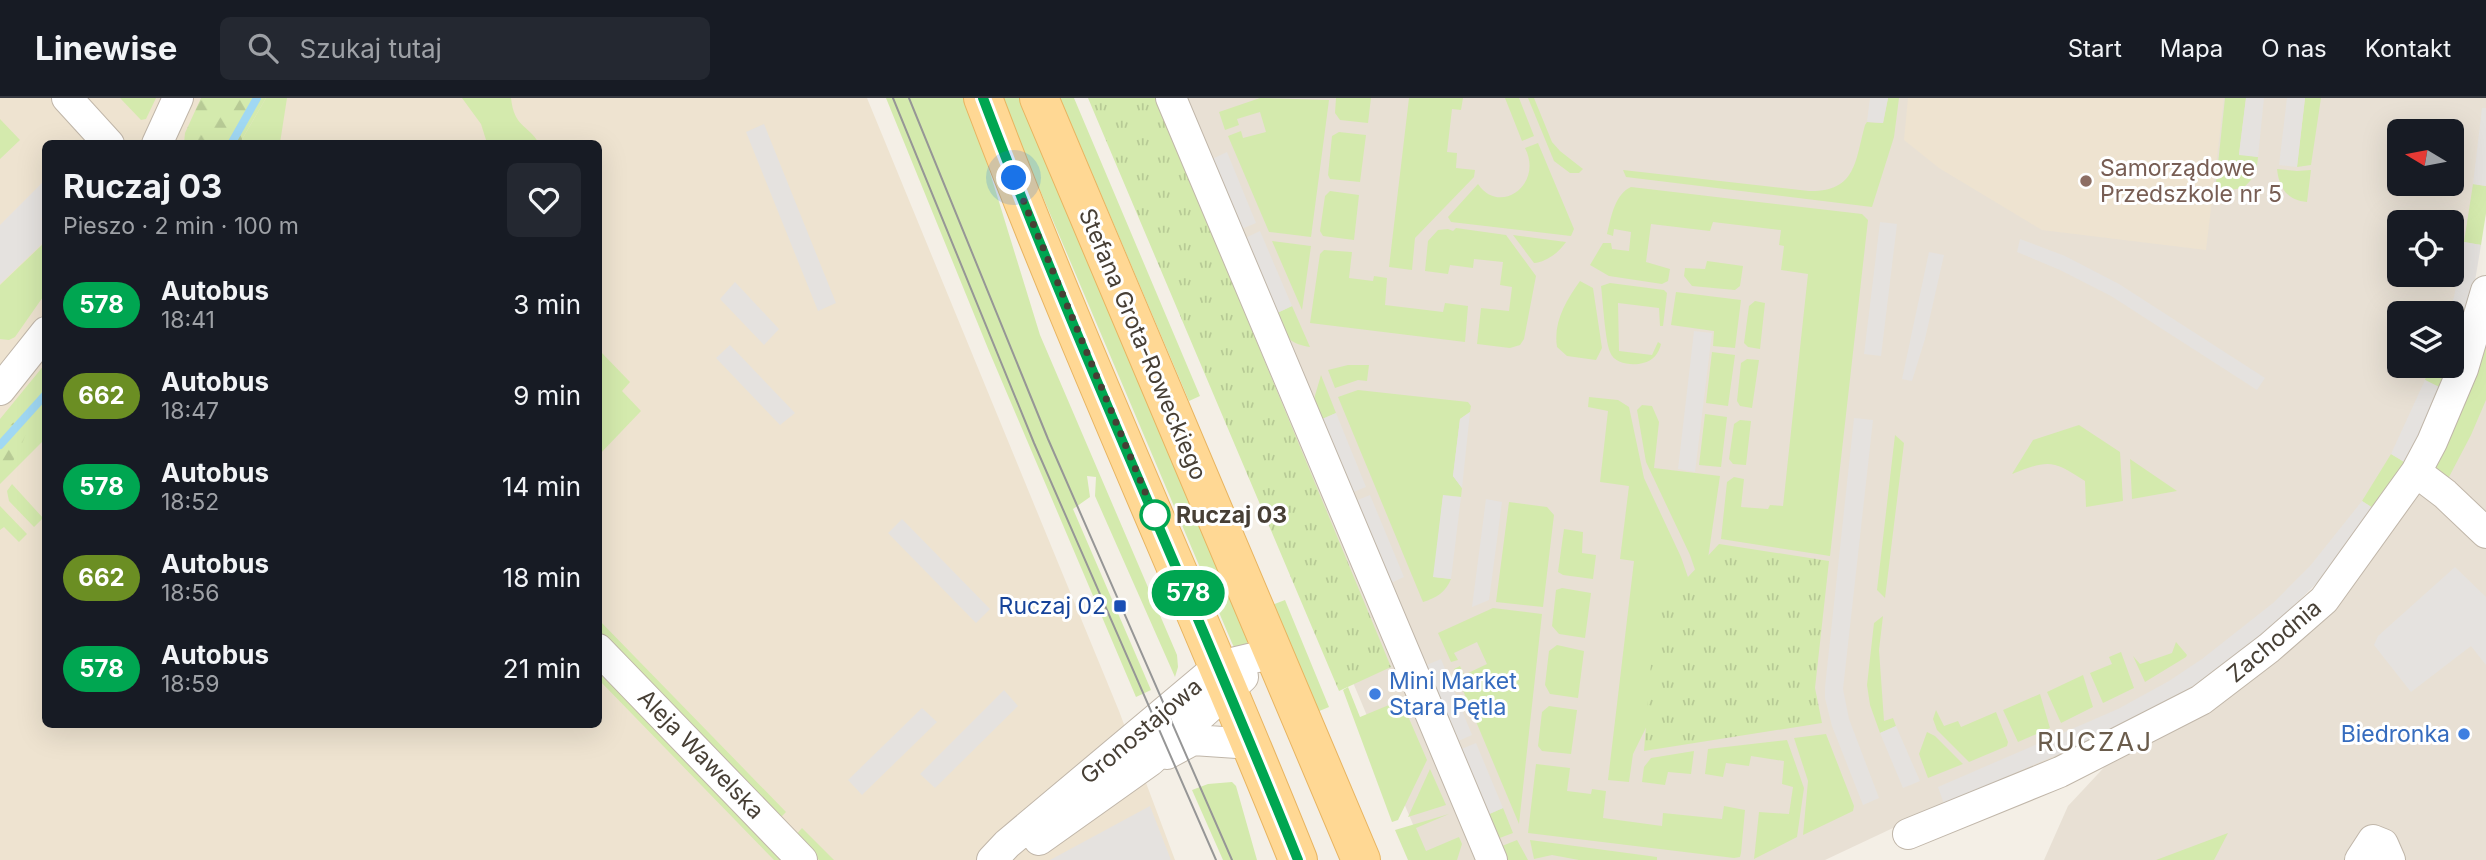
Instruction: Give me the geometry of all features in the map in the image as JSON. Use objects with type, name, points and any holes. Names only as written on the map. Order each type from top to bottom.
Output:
[{"type":"main road","points":[[983,98],[1036,235],[1224,677],[1298,860]]},
{"type":"main road","name":"Stefana Grota-Roweckiego","points":[[1039,98],[1361,860]]},
{"type":"street","points":[[66,98],[105,140]]},
{"type":"street","points":[[160,140],[178,98]]},
{"type":"street","points":[[1171,98],[1492,860]]},
{"type":"street","name":"Zachodnia","points":[[1908,834],[2060,772],[2201,700],[2269,648],[2325,600],[2416,472],[2432,442],[2463,369],[2486,291]]},
{"type":"street","points":[[0,390],[42,337]]},
{"type":"street","points":[[2416,472],[2445,494],[2486,533]]},
{"type":"street","name":"Aleja Wawelska","points":[[602,653],[802,860]]},
{"type":"street","name":"Gronostajowa","points":[[992,860],[1007,844],[1224,677],[1274,653]]},
{"type":"street","name":"Gronostajowa","points":[[1150,761],[1224,677]]},
{"type":"street","name":"Gronostajowa","points":[[1010,860],[1150,761],[1193,740],[1252,744]]},
{"type":"street","points":[[2360,860],[2373,840],[2383,844],[2390,860]]},
{"type":"shaded area","points":[[0,98],[867,98],[1119,711],[1175,860],[0,860]]},
{"type":"shaded area","points":[[1106,98],[2486,98],[2486,213],[2464,308],[2464,301],[2387,301],[2387,378],[2444,378],[2376,510],[2204,680],[2158,708],[2056,757],[1944,804],[1825,860],[1428,860]]},
{"type":"shaded area","points":[[1870,98],[1888,98],[1883,123],[1867,122]]},
{"type":"shaded area","name":"Samorządowe Przedszkole nr 5","points":[[1908,98],[2224,98],[2206,250],[2042,230],[1939,168],[1904,140]]},
{"type":"shaded area","points":[[2246,98],[2264,98],[2258,157],[2239,155]]},
{"type":"shaded area","points":[[2287,98],[2305,98],[2297,167],[2279,165]]},
{"type":"shaded area","points":[[2482,108],[2486,108],[2486,186],[2473,184]]},
{"type":"shaded area","points":[[764,124],[836,303],[818,311],[746,132]]},
{"type":"shaded area","points":[[1227,152],[1256,223],[1239,230],[1210,160]]},
{"type":"shaded area","points":[[42,183],[42,244],[0,284],[0,225]]},
{"type":"shaded area","points":[[1880,222],[1897,224],[1881,356],[1864,354]]},
{"type":"shaded area","points":[[1260,231],[1292,306],[1275,314],[1243,239]]},
{"type":"shaded area","points":[[2020,239],[2065,256],[2119,284],[2265,378],[2257,390],[2111,296],[2017,252]]},
{"type":"shaded area","points":[[2464,242],[2481,245],[2474,287],[2464,322],[2464,301],[2453,301],[2456,287],[2464,287]]},
{"type":"shaded area","points":[[1929,252],[1944,255],[1925,339],[1912,381],[1902,379]]},
{"type":"shaded area","points":[[735,282],[779,329],[764,345],[720,299]]},
{"type":"shaded area","points":[[1694,331],[1712,333],[1695,472],[1678,469]]},
{"type":"shaded area","points":[[2486,344],[2486,860],[2044,860],[2068,806],[2111,760],[2309,631],[2389,535],[2426,482],[2471,387]]},
{"type":"shaded area","points":[[730,345],[795,413],[780,425],[716,358]]},
{"type":"shaded area","points":[[2425,380],[2441,388],[2406,463],[2391,454]]},
{"type":"shaded area","points":[[1470,412],[1462,488],[1453,476],[1460,419]]},
{"type":"shaded area","points":[[1336,413],[1366,487],[1351,493],[1320,420]]},
{"type":"shaded area","points":[[1854,418],[1873,420],[1843,689],[1849,719],[1879,798],[1863,805],[1832,726],[1825,698]]},
{"type":"shaded area","points":[[1370,495],[1404,577],[1389,584],[1355,501]]},
{"type":"shaded area","points":[[1443,495],[1461,497],[1451,579],[1433,577]]},
{"type":"shaded area","points":[[1486,499],[1502,502],[1489,600],[1472,607]]},
{"type":"shaded area","points":[[2362,501],[2376,510],[2319,581],[2258,640],[2204,680],[2125,725],[1944,804],[1938,787],[2118,709],[2202,659],[2273,603],[2310,566]]},
{"type":"shaded area","points":[[902,519],[990,609],[976,623],[888,533]]},
{"type":"shaded area","points":[[2455,567],[2486,597],[2486,665],[2471,646],[2411,692],[2374,645],[2378,636]]},
{"type":"shaded area","points":[[1441,659],[1472,735],[1456,742],[1424,666]]},
{"type":"shaded area","points":[[1004,690],[1018,706],[935,788],[920,774]]},
{"type":"shaded area","points":[[922,708],[937,722],[862,795],[848,780]]},
{"type":"shaded area","points":[[1896,726],[1920,781],[1903,788],[1880,733]]},
{"type":"shaded area","points":[[1476,743],[1503,808],[1487,815],[1459,750]]},
{"type":"shaded area","points":[[1150,806],[1171,860],[1050,860]]},
{"type":"green space","points":[[120,98],[156,98],[146,119],[141,120]]},
{"type":"green space","points":[[201,98],[266,98],[242,140],[184,140]]},
{"type":"green space","points":[[266,98],[287,98],[280,140],[242,140]]},
{"type":"green space","points":[[462,98],[511,98],[518,120],[536,140],[486,140],[481,124]]},
{"type":"green space","points":[[886,98],[967,98],[1040,335],[1177,655],[1175,677],[1095,496],[1096,477],[1087,476],[1090,497],[1073,509],[1151,690],[1136,697],[989,351]]},
{"type":"green space","points":[[1001,98],[1025,98],[1248,632],[1247,644],[1234,647],[1232,643]]},
{"type":"green space","points":[[1060,98],[1074,98],[1200,396],[1189,401]]},
{"type":"green space","points":[[1088,98],[1156,98],[1391,667],[1339,691]]},
{"type":"green space","points":[[1260,98],[1329,100],[1311,237],[1269,232],[1228,136],[1241,131],[1243,138],[1266,132],[1260,112],[1237,119],[1239,125],[1225,130],[1219,112]]},
{"type":"green space","points":[[1336,98],[1371,98],[1368,123],[1340,120],[1335,113]]},
{"type":"green space","points":[[1409,98],[1463,98],[1461,110],[1452,109],[1447,152],[1457,153],[1456,168],[1475,170],[1474,177],[1415,238],[1412,270],[1389,267]]},
{"type":"green space","points":[[1505,98],[1519,98],[1534,136],[1522,141]]},
{"type":"green space","points":[[1528,98],[1534,98],[1552,142],[1583,169],[1579,173],[1570,173],[1554,161]]},
{"type":"green space","points":[[1888,98],[1899,98],[1894,137],[1872,207],[1626,177],[1623,170],[1809,191],[1824,190],[1845,180],[1851,172],[1865,125],[1867,122],[1883,123]]},
{"type":"green space","points":[[2225,98],[2246,98],[2239,154],[2258,157],[2258,162],[2252,178],[2243,188],[2215,192]]},
{"type":"green space","points":[[2305,98],[2321,98],[2311,165],[2297,167]]},
{"type":"green space","points":[[0,119],[20,140],[0,159]]},
{"type":"green space","points":[[1339,132],[1366,135],[1360,182],[1330,179],[1328,175],[1332,136]]},
{"type":"green space","points":[[1538,143],[1574,229],[1571,236],[1451,222],[1448,217],[1478,184],[1487,193],[1497,197],[1516,192],[1529,174],[1525,148]]},
{"type":"green space","points":[[2277,169],[2311,170],[2307,202],[2294,199],[2285,192]]},
{"type":"green space","points":[[2473,184],[2486,186],[2486,213],[2481,245],[2464,242]]},
{"type":"green space","points":[[1631,187],[1862,214],[1868,220],[1830,556],[1721,539],[1727,482],[1734,477],[1744,479],[1741,507],[1768,509],[1770,505],[1783,506],[1808,274],[1781,270],[1784,246],[1779,245],[1781,230],[1713,222],[1710,231],[1651,224],[1646,262],[1670,269],[1668,281],[1662,284],[1609,276],[1590,265],[1603,243],[1611,243],[1612,249],[1629,251],[1631,232],[1614,229],[1613,236],[1607,234],[1617,200]]},
{"type":"green space","points":[[1330,191],[1359,195],[1354,240],[1323,236],[1320,231],[1325,196]]},
{"type":"green space","points":[[1456,228],[1506,235],[1536,276],[1524,339],[1520,345],[1510,348],[1477,344],[1481,308],[1509,311],[1512,287],[1500,285],[1503,262],[1474,259],[1473,268],[1450,265],[1448,274],[1425,271],[1428,241],[1438,230],[1453,231]]},
{"type":"green space","points":[[1513,235],[1566,242],[1552,256],[1534,263]]},
{"type":"green space","points":[[1272,241],[1311,246],[1302,310]]},
{"type":"green space","points":[[42,245],[42,298],[15,337],[9,340],[0,339],[0,285]]},
{"type":"green space","points":[[1324,250],[1352,252],[1349,278],[1373,281],[1374,276],[1387,278],[1385,305],[1443,312],[1445,303],[1468,306],[1465,342],[1310,323],[1320,254]]},
{"type":"green space","points":[[1707,261],[1743,266],[1740,286],[1735,290],[1692,286],[1684,276],[1685,268],[1705,269]]},
{"type":"green space","points":[[1580,281],[1593,288],[1602,348],[1596,360],[1567,356],[1557,347],[1559,320]]},
{"type":"green space","points":[[1610,283],[1664,290],[1667,293],[1663,326],[1660,326],[1659,308],[1618,303],[1619,351],[1652,355],[1658,342],[1661,344],[1659,350],[1650,360],[1629,364],[1612,356],[1605,330],[1601,286]]},
{"type":"green space","points":[[1676,292],[1741,300],[1735,348],[1713,346],[1714,331],[1671,325]]},
{"type":"green space","points":[[1755,301],[1765,303],[1760,349],[1748,347],[1744,343],[1749,306]]},
{"type":"green space","points":[[1292,306],[1310,347],[1290,340],[1278,321],[1275,314]]},
{"type":"green space","points":[[2486,344],[2486,400],[2438,498],[2426,482],[2471,387]]},
{"type":"green space","points":[[1712,352],[1735,355],[1728,406],[1706,403]]},
{"type":"green space","points":[[602,353],[630,382],[622,391],[641,411],[602,452]]},
{"type":"green space","points":[[1747,359],[1759,360],[1752,408],[1740,406],[1737,401],[1741,363]]},
{"type":"green space","points":[[1348,365],[1369,365],[1367,381],[1358,380],[1335,388],[1328,370]]},
{"type":"green space","points":[[42,368],[42,442],[0,484],[0,419]]},
{"type":"green space","points":[[1321,375],[1336,413],[1320,420],[1314,399]]},
{"type":"green space","points":[[2426,378],[2445,378],[2441,388]]},
{"type":"green space","points":[[1358,390],[1468,402],[1471,406],[1470,412],[1460,419],[1453,476],[1462,488],[1461,497],[1443,496],[1434,577],[1451,579],[1440,594],[1423,602],[1338,397]]},
{"type":"green space","points":[[1589,397],[1618,400],[1629,407],[1644,478],[1681,557],[1700,612],[1633,754],[1629,782],[1608,780],[1634,561],[1620,559],[1629,486],[1600,482],[1608,411],[1588,407]]},
{"type":"green space","points":[[1642,405],[1652,406],[1659,422],[1654,468],[1720,476],[1703,593],[1690,555],[1646,462],[1637,410]]},
{"type":"green space","points":[[1705,414],[1727,417],[1721,467],[1699,465]]},
{"type":"green space","points":[[20,417],[27,418],[30,422],[28,429],[14,460],[0,479],[2,443],[8,429]]},
{"type":"green space","points":[[1740,420],[1751,421],[1746,465],[1733,464],[1729,459],[1734,424]]},
{"type":"green space","points":[[2079,425],[2120,452],[2123,501],[2086,507],[2085,481],[2057,465],[2042,464],[2012,474],[2033,440]]},
{"type":"green space","points":[[1895,435],[1904,443],[1885,598],[1877,590]]},
{"type":"green space","points":[[2391,454],[2406,463],[2376,510],[2362,501]]},
{"type":"green space","points":[[2130,459],[2177,491],[2132,499]]},
{"type":"green space","points":[[12,484],[42,517],[34,527],[9,501],[7,491]]},
{"type":"green space","points":[[1509,502],[1547,507],[1554,515],[1543,607],[1496,602]]},
{"type":"green space","points":[[0,506],[27,534],[19,542],[4,527],[0,530]]},
{"type":"green space","points":[[1564,529],[1583,532],[1582,553],[1596,555],[1593,579],[1558,572]]},
{"type":"green space","points":[[1719,544],[1829,561],[1815,688],[1822,723],[1644,751],[1655,612]]},
{"type":"green space","points":[[1562,588],[1591,593],[1585,638],[1559,634],[1552,626],[1556,590]]},
{"type":"green space","points":[[1285,600],[1329,707],[1317,712],[1272,605]]},
{"type":"green space","points":[[1493,608],[1542,614],[1519,824],[1454,669],[1460,666],[1464,675],[1487,664],[1477,642],[1454,653],[1458,660],[1451,662],[1438,633]]},
{"type":"green space","points":[[1883,616],[1879,650],[1884,721],[1893,718],[1896,726],[1880,733],[1870,705],[1867,685],[1874,623]]},
{"type":"green space","points":[[602,623],[786,812],[780,818],[602,634]]},
{"type":"green space","points":[[2176,642],[2186,657],[2145,682],[2133,656],[2140,664],[2172,653]]},
{"type":"green space","points":[[1557,645],[1584,651],[1578,698],[1550,694],[1545,685],[1549,651]]},
{"type":"green space","points":[[2121,652],[2134,688],[2103,703],[2090,673],[2112,664],[2109,657]]},
{"type":"green space","points":[[602,668],[790,860],[774,860],[602,683]]},
{"type":"green space","points":[[2083,675],[2093,707],[2061,723],[2047,692]]},
{"type":"green space","points":[[1348,687],[1360,717],[1401,700],[1427,760],[1398,820],[1392,822],[1343,690]]},
{"type":"green space","points":[[2040,694],[2050,728],[2018,742],[2003,710]]},
{"type":"green space","points":[[1549,706],[1577,710],[1571,754],[1542,751],[1538,746],[1542,712]]},
{"type":"green space","points":[[1936,710],[1944,726],[1958,721],[1961,727],[1996,712],[2008,742],[2007,746],[1969,762],[1937,730],[1933,719]]},
{"type":"green space","points":[[1927,732],[1935,736],[1963,764],[1928,778],[1919,754]]},
{"type":"green space","points":[[1826,734],[1854,806],[1853,811],[1803,835],[1808,781],[1794,738]]},
{"type":"green space","points":[[1787,740],[1804,788],[1797,837],[1754,859],[1759,812],[1789,814],[1793,787],[1782,784],[1784,761],[1751,756],[1749,766],[1726,763],[1723,777],[1705,774],[1708,749]]},
{"type":"green space","points":[[1694,751],[1691,774],[1668,772],[1665,785],[1642,782],[1644,767],[1651,758]]},
{"type":"green space","points":[[1536,764],[1570,768],[1567,791],[1591,794],[1592,789],[1606,791],[1603,818],[1662,826],[1663,813],[1722,819],[1724,806],[1745,810],[1740,857],[1528,833]]},
{"type":"green space","points":[[1430,769],[1446,805],[1408,817]]},
{"type":"green space","points":[[1232,782],[1236,786],[1257,860],[1223,860],[1192,790],[1208,784]]},
{"type":"green space","points":[[1503,808],[1513,833],[1497,839],[1487,815]]},
{"type":"green space","points":[[1449,814],[1416,828],[1426,851],[1459,837],[1462,844],[1457,860],[1408,860],[1395,830]]},
{"type":"green space","points":[[802,828],[834,860],[819,860],[795,836]]},
{"type":"green space","points":[[2228,833],[2214,860],[2156,860]]},
{"type":"green space","points":[[1517,840],[1528,860],[1506,860],[1502,846]]},
{"type":"green space","points":[[1530,840],[1657,857],[1657,860],[1579,860],[1552,855],[1534,859]]},
{"type":"waterway","points":[[233,140],[257,98]]},
{"type":"waterway","points":[[0,445],[42,398]]},
{"type":"tram line","points":[[893,98],[1034,443],[1216,860]]},
{"type":"tram line","points":[[909,98],[1048,439],[1232,860]]},
{"type":"bus line","name":"578","points":[[983,98],[1031,222],[1229,689],[1298,860]]},
{"type":"place","name":"Samorządowe Przedszkole nr 5","points":[[2086,181]]},
{"type":"place","name":"Ruczaj 03","points":[[1155,515]]},
{"type":"place","name":"Ruczaj 02","points":[[1120,606]]},
{"type":"place","name":"Mini Market Stara Pętla","points":[[1375,694]]},
{"type":"place","name":"Biedronka","points":[[2464,734]]},
{"type":"district","name":"RUCZAJ","points":[[2095,741]]},
{"type":"route","points":[[1014,178],[1156,518],[1155,515]]}]
